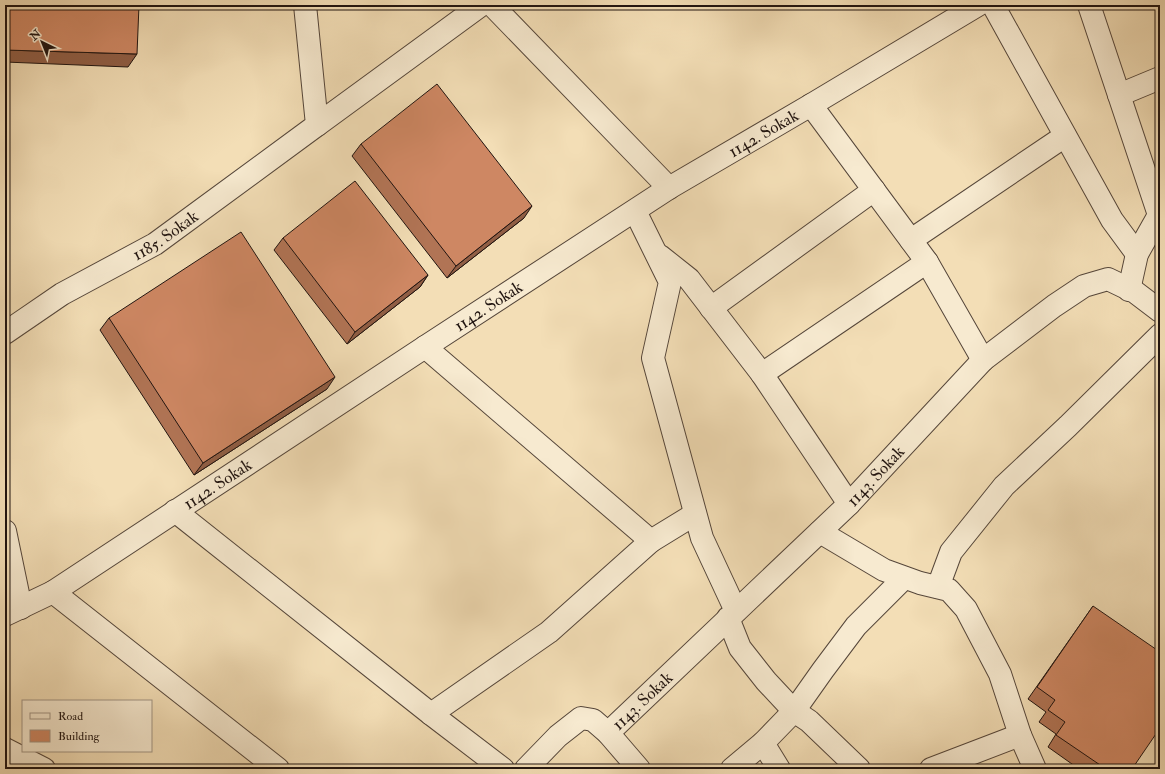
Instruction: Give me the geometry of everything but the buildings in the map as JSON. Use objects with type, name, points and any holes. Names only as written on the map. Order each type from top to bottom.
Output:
[{"type":"street","points":[[305,5],[317,125]]},
{"type":"street","name":"1185. Sokak","points":[[5,333],[62,294],[155,244],[481,5]]},
{"type":"street","points":[[492,5],[669,188]]},
{"type":"street","name":"1142. Sokak","points":[[13,612],[53,592],[669,188],[978,5]]},
{"type":"street","points":[[993,5],[1112,220],[1137,254]]},
{"type":"street","points":[[1089,5],[1159,215],[1137,254],[1129,290]]},
{"type":"street","points":[[1120,95],[1160,78]]},
{"type":"street","points":[[811,105],[927,262],[983,360]]},
{"type":"street","points":[[911,240],[1066,136]]},
{"type":"street","points":[[711,308],[874,190]]},
{"type":"street","points":[[635,211],[670,282],[653,358],[702,538],[732,615],[740,648],[766,681],[794,711],[809,721],[859,769]]},
{"type":"street","points":[[655,252],[689,279],[762,374],[849,504]]},
{"type":"street","points":[[762,374],[927,262]]},
{"type":"street","name":"1143. Sokak","points":[[608,733],[849,504],[983,360],[1054,306],[1084,286],[1108,279],[1135,292],[1160,312]]},
{"type":"street","points":[[938,587],[950,552],[1004,486],[1068,426],[1160,335]]},
{"type":"street","points":[[425,347],[651,541]]},
{"type":"street","points":[[175,511],[431,714],[504,769]]},
{"type":"street","points":[[431,714],[550,632],[651,541],[695,514]]},
{"type":"street","points":[[5,531],[13,612]]},
{"type":"street","points":[[820,532],[884,570],[920,584],[949,590],[966,609],[1000,674],[1020,735],[1035,769]]},
{"type":"street","points":[[732,769],[763,743],[794,711],[856,626],[904,578]]},
{"type":"street","points":[[53,592],[278,769]]},
{"type":"street","points":[[526,769],[558,736],[581,718],[593,720],[608,733],[639,769]]},
{"type":"street","points":[[931,769],[1020,735]]},
{"type":"street","points":[[763,743],[779,769]]},
{"type":"street","points":[[5,749],[44,769]]}]
